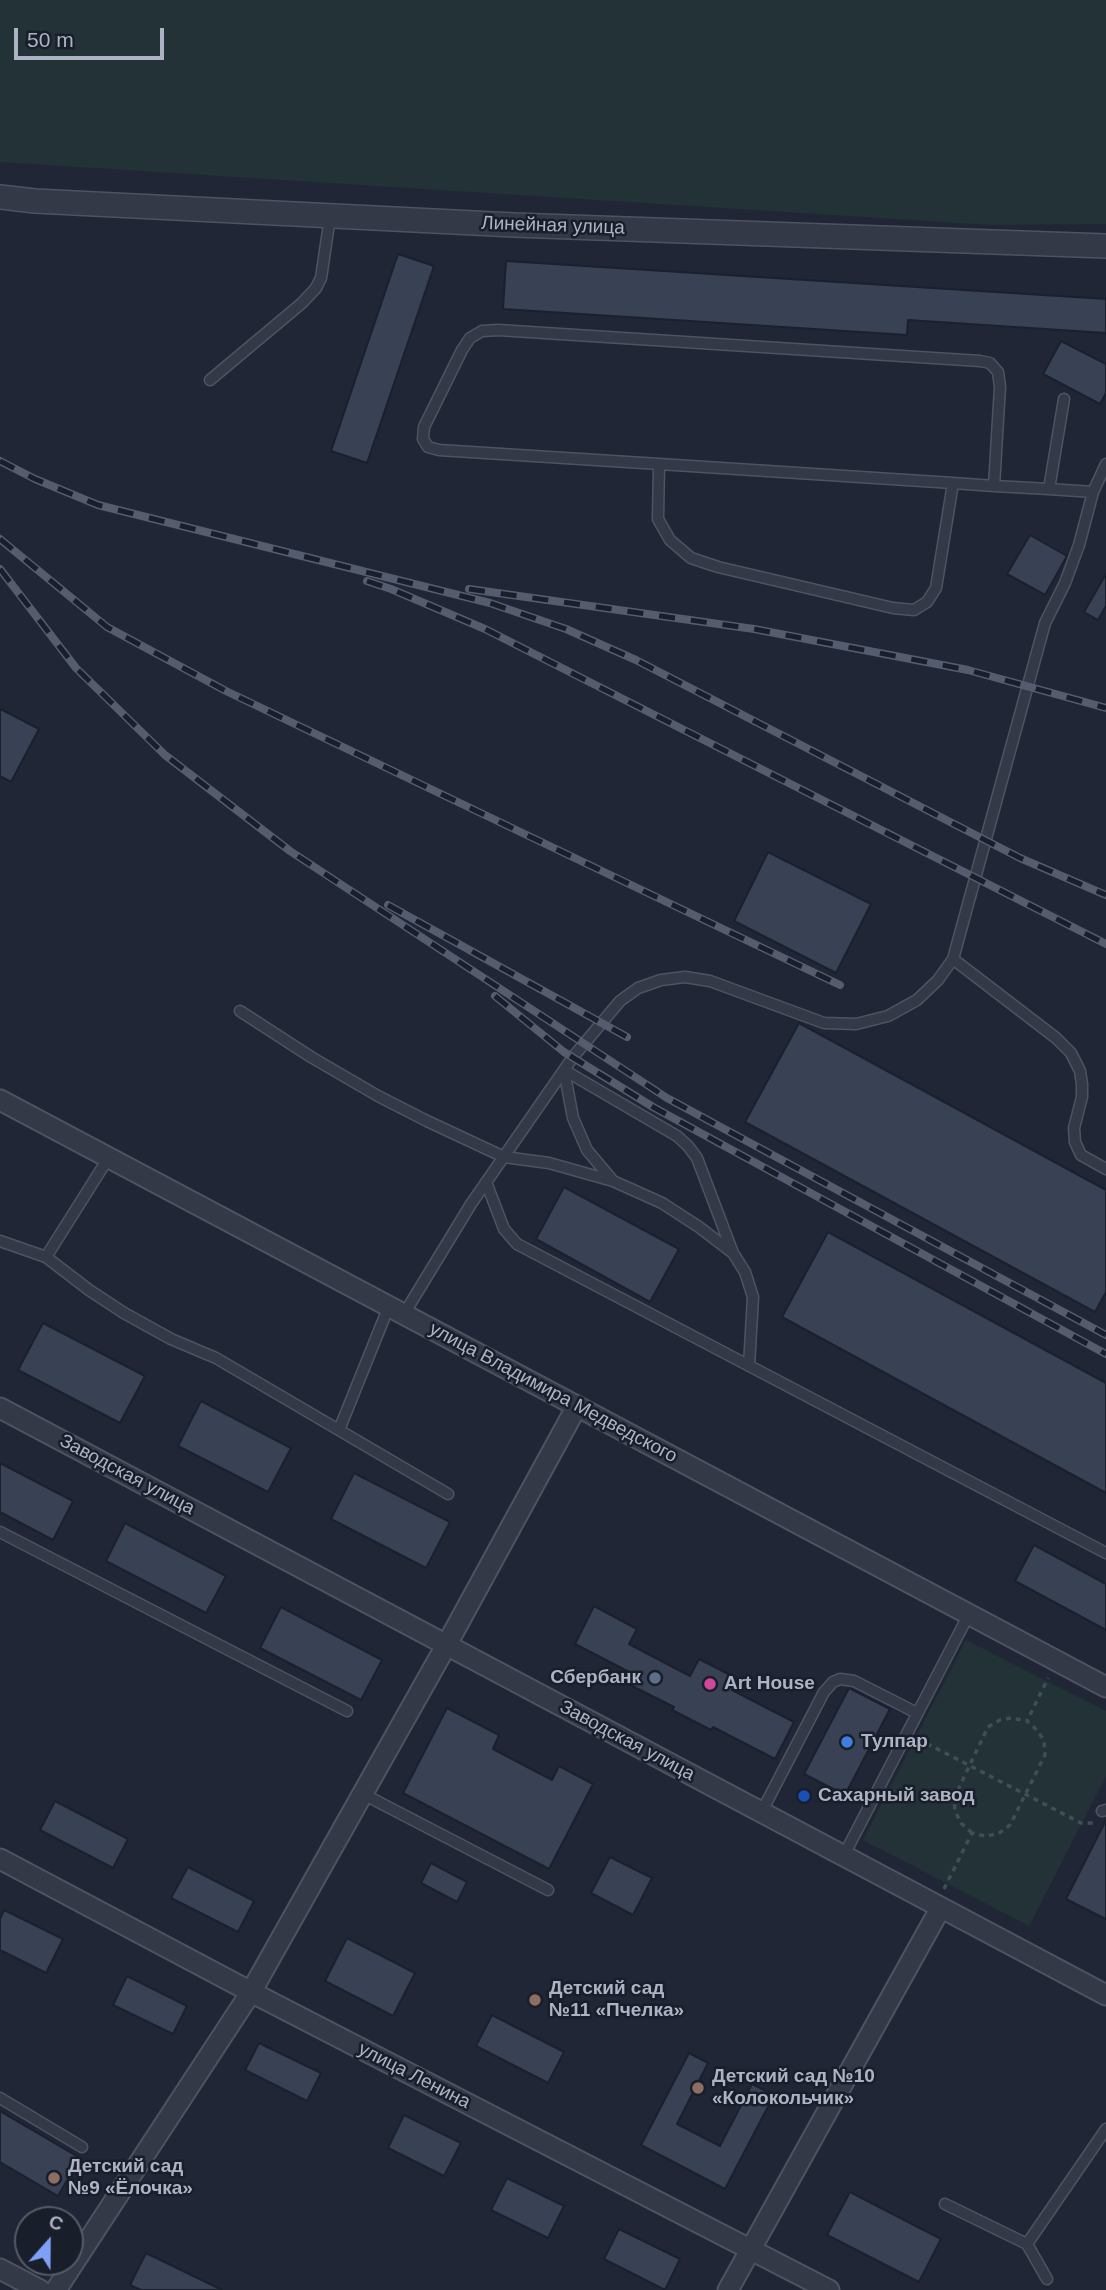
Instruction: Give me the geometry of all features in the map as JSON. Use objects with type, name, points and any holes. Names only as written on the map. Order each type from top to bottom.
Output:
[{"type":"street","name":"Линейная улица","points":[[0,197],[514,225],[1106,246]]},
{"type":"street","name":"улица Владимира Медведского","points":[[0,1100],[1106,1687]]},
{"type":"street","points":[[56,2290],[251,1992],[577,1406]]},
{"type":"street","name":"Заводская улица","points":[[0,1408],[1106,1996]]},
{"type":"street","name":"улица Ленина","points":[[0,1859],[251,1992],[829,2290]]},
{"type":"street","points":[[728,2290],[938,1907]]},
{"type":"street","points":[[0,2269],[40,2290]]},
{"type":"lane","points":[[210,380],[302,303],[316,288],[321,278],[330,216]]},
{"type":"lane","points":[[994,486],[1000,387],[998,372],[990,363],[980,361],[482,331],[470,338],[462,350],[424,428],[423,439],[428,447],[439,450],[994,486],[1093,492]]},
{"type":"lane","points":[[1049,489],[1064,399]]},
{"type":"lane","points":[[659,464],[658,519],[670,540],[691,558],[893,608],[914,610],[927,602],[936,588],[953,483]]},
{"type":"lane","points":[[339,1430],[397,1310],[564,1070],[620,1001],[638,988],[661,979],[685,977],[710,981],[824,1023],[856,1024],[888,1016],[917,1000],[939,980],[953,959],[1045,623],[1065,583],[1079,545],[1093,492],[1106,464]]},
{"type":"lane","points":[[953,959],[1056,1038],[1071,1053],[1080,1071],[1082,1084],[1074,1142],[1081,1155],[1106,1169]]},
{"type":"lane","points":[[240,1011],[378,1096],[504,1157],[549,1163],[613,1181],[662,1203],[733,1253]]},
{"type":"lane","points":[[564,1070],[573,1118],[587,1150],[613,1181]]},
{"type":"lane","points":[[564,1070],[677,1136],[697,1158],[733,1253],[745,1272],[753,1297],[749,1366]]},
{"type":"lane","points":[[46,1257],[109,1157]]},
{"type":"lane","points":[[486,1182],[504,1229],[517,1244],[1106,1553]]},
{"type":"lane","points":[[0,1241],[46,1257],[124,1313],[171,1339],[215,1358],[448,1494]]},
{"type":"lane","points":[[0,1532],[347,1711]]},
{"type":"lane","points":[[843,1857],[969,1614]]},
{"type":"lane","points":[[761,1813],[824,1692],[833,1682],[840,1679],[853,1681],[917,1713]]},
{"type":"lane","points":[[363,1794],[548,1890]]},
{"type":"lane","points":[[0,2098],[82,2147]]},
{"type":"lane","points":[[1027,2244],[1106,2129]]},
{"type":"lane","points":[[944,2204],[1027,2244],[1047,2279]]},
{"type":"path","points":[[1027,1721],[1056,1661]]},
{"type":"path","points":[[1011,1718],[1027,1721],[1044,1741],[1045,1755],[1026,1794],[1010,1825],[998,1834],[985,1836],[972,1833],[961,1823],[955,1811],[954,1798],[988,1727],[1000,1720],[1011,1718]]},
{"type":"path","points":[[907,1733],[1086,1824],[1097,1820],[1104,1810]]},
{"type":"path","points":[[938,1907],[972,1833]]},
{"type":"shaded area","points":[[0,0],[1106,0],[1106,224],[990,225],[0,162]]},
{"type":"shaded area","points":[[966,1640],[1106,1711],[1106,1776],[1029,1926],[863,1840]]},
{"type":"building","points":[[398,254],[434,266],[367,463],[331,451]]},
{"type":"building","points":[[506,261],[1106,299],[1106,333],[908,320],[907,335],[503,309]]},
{"type":"building","points":[[1061,341],[1106,364],[1106,393],[1100,404],[1043,374]]},
{"type":"building","points":[[1030,535],[1067,556],[1045,595],[1007,574]]},
{"type":"building","points":[[1106,574],[1106,606],[1098,620],[1084,612]]},
{"type":"building","points":[[0,709],[39,729],[11,782],[0,776]]},
{"type":"building","points":[[768,852],[871,904],[836,973],[734,921]]},
{"type":"building","points":[[799,1023],[1106,1190],[1106,1292],[1095,1312],[745,1122]]},
{"type":"building","points":[[564,1187],[679,1249],[650,1302],[536,1239]]},
{"type":"building","points":[[828,1232],[1106,1383],[1106,1493],[782,1317]]},
{"type":"building","points":[[43,1323],[145,1376],[120,1423],[18,1370]]},
{"type":"building","points":[[201,1401],[291,1448],[268,1492],[178,1446]]},
{"type":"building","points":[[0,1463],[73,1501],[53,1540],[0,1512]]},
{"type":"building","points":[[354,1473],[450,1522],[426,1568],[331,1519]]},
{"type":"building","points":[[125,1523],[226,1576],[206,1613],[106,1561]]},
{"type":"building","points":[[1034,1545],[1106,1584],[1106,1630],[1015,1581]]},
{"type":"building","points":[[594,1606],[637,1629],[629,1644],[690,1676],[699,1659],[738,1679],[732,1690],[794,1722],[775,1759],[713,1727],[711,1730],[672,1710],[674,1707],[630,1685],[635,1675],[575,1644]]},
{"type":"building","points":[[281,1607],[382,1660],[361,1700],[260,1648]]},
{"type":"building","name":"Тулпар","points":[[849,1688],[890,1709],[845,1795],[804,1774]]},
{"type":"building","points":[[447,1708],[499,1735],[493,1749],[552,1780],[559,1766],[593,1784],[549,1869],[403,1793]]},
{"type":"building","points":[[55,1801],[128,1839],[113,1868],[40,1830]]},
{"type":"building","points":[[1106,1820],[1106,1919],[1066,1899]]},
{"type":"building","points":[[610,1857],[652,1878],[633,1915],[591,1893]]},
{"type":"building","points":[[431,1863],[467,1882],[457,1902],[421,1883]]},
{"type":"building","points":[[188,1867],[254,1901],[238,1932],[171,1898]]},
{"type":"building","points":[[4,1910],[63,1939],[46,1973],[0,1950],[0,1919]]},
{"type":"building","points":[[347,1938],[415,1973],[393,2016],[325,1981]]},
{"type":"building","points":[[127,1976],[187,2006],[173,2034],[113,2005]]},
{"type":"building","points":[[492,2015],[564,2052],[548,2083],[476,2046]]},
{"type":"building","points":[[259,2043],[321,2073],[307,2101],[245,2070]]},
{"type":"building","points":[[689,2053],[708,2063],[677,2124],[720,2146],[752,2084],[774,2095],[725,2189],[641,2145]]},
{"type":"building","points":[[0,2111],[80,2158],[58,2196],[0,2162]]},
{"type":"building","points":[[404,2115],[461,2143],[444,2176],[388,2148]]},
{"type":"building","points":[[507,2178],[564,2206],[548,2238],[491,2210]]},
{"type":"building","points":[[850,2192],[941,2239],[919,2282],[827,2235]]},
{"type":"building","points":[[619,2229],[680,2259],[665,2290],[604,2259]]},
{"type":"building","points":[[146,2253],[222,2290],[141,2290],[130,2285]]},
{"type":"railway","points":[[0,461],[98,505],[490,603],[566,629],[636,660],[1020,858],[1106,895]]},
{"type":"railway","points":[[0,539],[107,627],[226,691],[840,985]]},
{"type":"railway","points":[[0,569],[76,668],[165,755],[290,851],[667,1098],[1106,1335]]},
{"type":"railway","points":[[367,581],[485,629],[1106,944]]},
{"type":"railway","points":[[469,589],[754,629],[968,670],[1106,708]]},
{"type":"railway","points":[[388,905],[627,1037]]},
{"type":"railway","points":[[495,996],[564,1052],[653,1107],[1106,1354]]},
{"type":"place","name":"Сбербанк","points":[[655,1678]]},
{"type":"place","name":"Art House","points":[[710,1684]]},
{"type":"place","name":"Тулпар","points":[[847,1742]]},
{"type":"place","name":"Сахарный завод","points":[[804,1796]]},
{"type":"place","name":"Детский сад №11 «Пчелка»","points":[[535,2000]]},
{"type":"place","name":"Детский сад №10 «Колокольчик»","points":[[698,2088]]},
{"type":"place","name":"Детский сад №9 «Ёлочка»","points":[[54,2178]]}]
